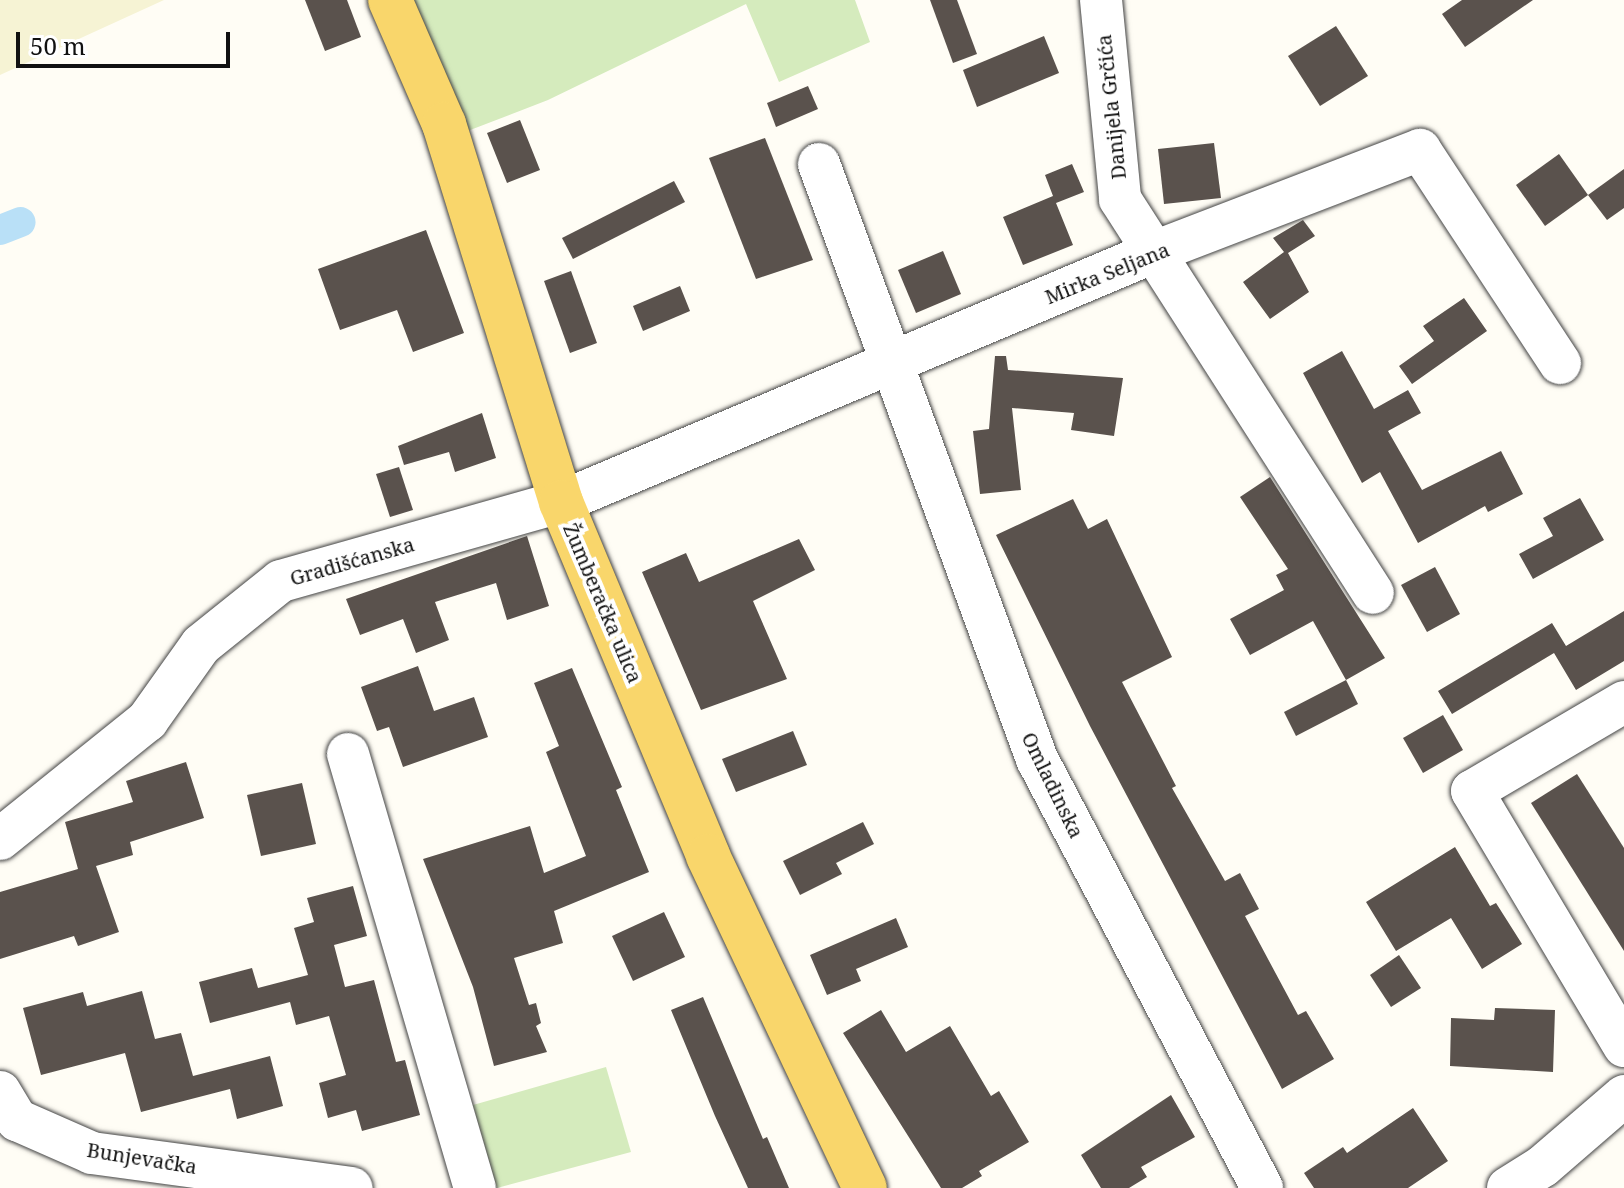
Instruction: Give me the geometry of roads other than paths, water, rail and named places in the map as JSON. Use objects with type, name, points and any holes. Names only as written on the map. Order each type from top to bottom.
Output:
[{"type":"main road","name":"Žumberačka ulica","points":[[390,0],[444,124],[561,502],[708,856],[865,1188]]},
{"type":"street","name":"Danijela Grčića","points":[[1101,0],[1120,199],[1373,593]]},
{"type":"street","name":"Mirka Seljana","points":[[561,502],[1154,252],[1420,150],[1560,363]]},
{"type":"street","name":"Omladinska","points":[[819,164],[1037,759],[1262,1188]]},
{"type":"street","name":"Gradišćanska","points":[[0,839],[147,721],[201,645],[281,581],[561,502]]},
{"type":"street","points":[[1624,702],[1472,791],[1624,1046]]},
{"type":"street","points":[[348,754],[475,1188]]},
{"type":"street","name":"Bunjevačka","points":[[0,1092],[17,1120],[92,1153],[352,1188]]},
{"type":"street","points":[[1508,1188],[1550,1177],[1624,1096]]},
{"type":"waterway","points":[[0,230],[21,222]]}]
